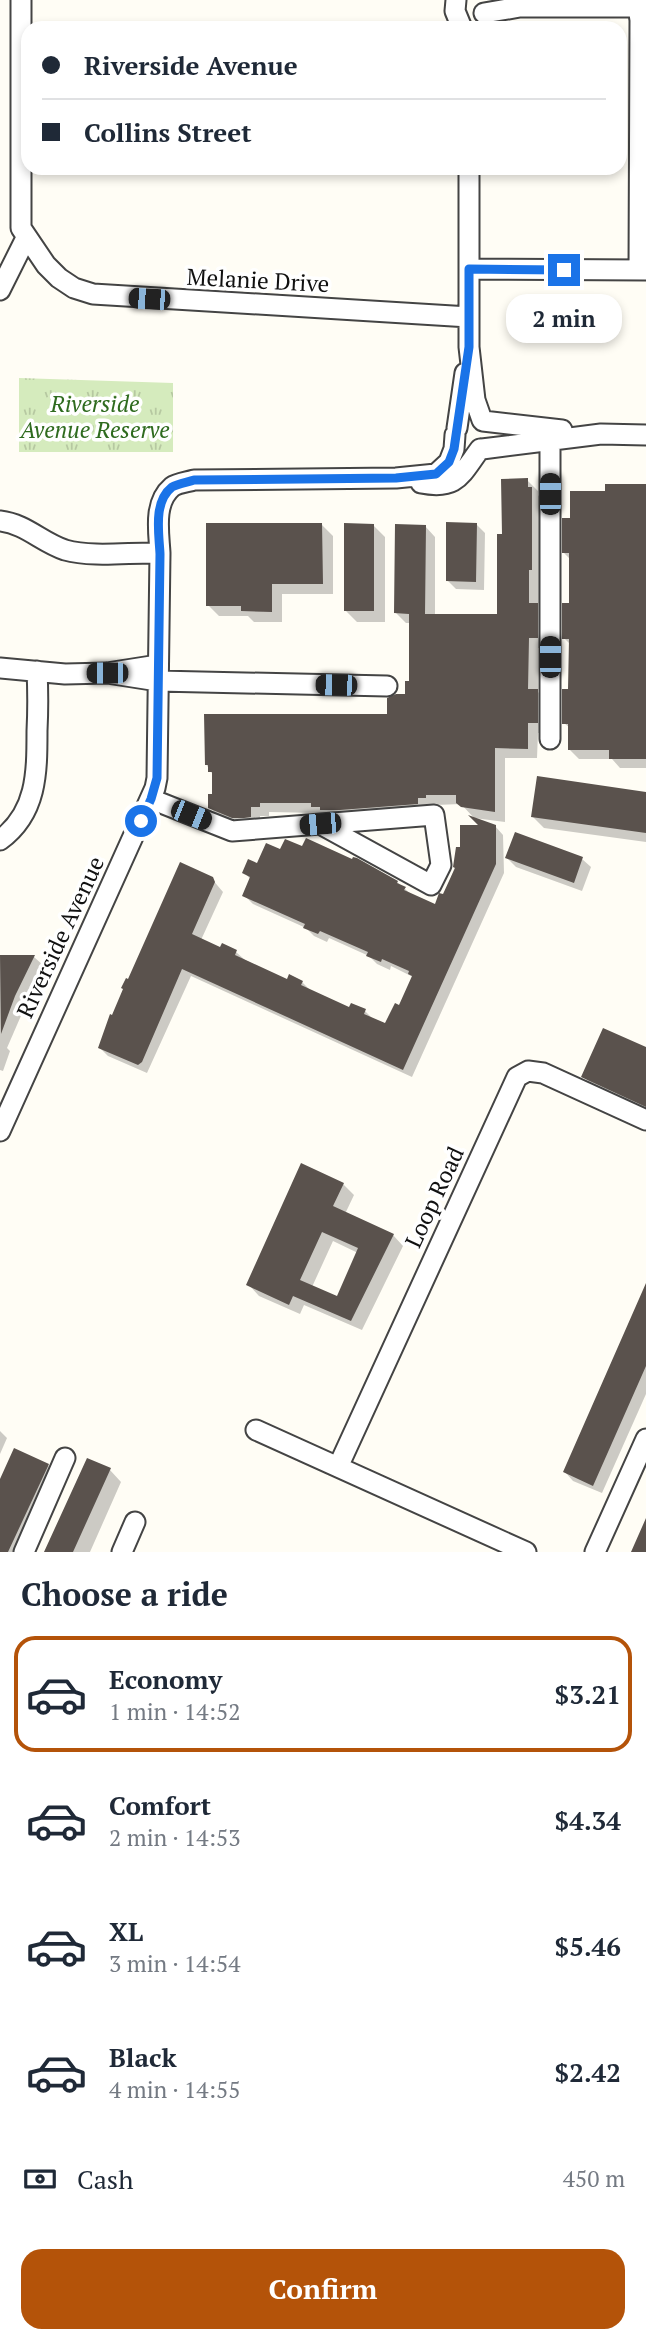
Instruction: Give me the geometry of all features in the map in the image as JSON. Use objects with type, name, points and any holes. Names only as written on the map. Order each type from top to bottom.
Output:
[{"type":"street","points":[[21,0],[21,21]]},
{"type":"street","points":[[469,269],[642,270],[642,7],[520,7],[483,12]]},
{"type":"street","points":[[0,290],[26,238],[22,228],[21,148]]},
{"type":"street","points":[[0,154],[20,154]]},
{"type":"street","points":[[469,175],[469,347],[475,400],[490,436],[481,449]]},
{"type":"street","name":"Melanie Drive","points":[[26,238],[59,278],[74,288],[93,295],[469,317]]},
{"type":"street","name":"Riverside Avenue","points":[[0,1131],[5,1106],[151,799],[157,778],[160,554],[158,520],[161,503],[172,487],[194,480],[396,478],[436,474],[449,462],[469,347]]},
{"type":"street","points":[[550,434],[470,451],[460,446],[456,431],[460,423],[469,418],[550,434],[646,435]]},
{"type":"street","points":[[550,434],[550,739]]},
{"type":"street","name":"Riverside Avenue","points":[[396,478],[439,486],[452,483],[481,449]]},
{"type":"street","points":[[0,521],[24,526],[55,545],[73,551],[160,554]]},
{"type":"street","points":[[0,668],[65,674],[158,673],[387,686]]},
{"type":"street","points":[[0,841],[22,818],[34,790],[37,766],[37,671]]},
{"type":"street","points":[[151,799],[232,831],[320,824],[434,815],[441,864],[431,885],[320,824]]},
{"type":"street","name":"Loop Road","points":[[338,1467],[516,1077],[528,1071],[543,1073],[646,1121]]},
{"type":"street","points":[[256,1430],[526,1552]]},
{"type":"street","points":[[595,1552],[646,1439]]},
{"type":"street","points":[[24,1552],[65,1458]]},
{"type":"street","points":[[122,1552],[135,1521]]},
{"type":"green space","name":"Riverside Avenue Reserve","points":[[19,378],[173,383],[173,452],[19,452]]},
{"type":"building","points":[[528,478],[528,487],[532,487],[532,570],[529,570],[529,603],[538,603],[538,638],[529,638],[528,689],[538,689],[538,723],[528,723],[528,749],[495,748],[495,812],[461,807],[456,803],[456,795],[426,795],[426,798],[418,798],[418,804],[340,810],[320,810],[320,807],[311,807],[311,803],[260,803],[260,807],[251,807],[251,817],[244,818],[232,818],[208,808],[208,794],[212,794],[212,772],[208,772],[208,765],[205,765],[204,714],[387,714],[387,698],[405,694],[405,681],[409,681],[409,614],[394,613],[395,524],[426,525],[425,614],[497,614],[497,534],[502,534],[501,479]]},
{"type":"building","points":[[605,484],[646,484],[646,759],[609,759],[609,750],[568,750],[568,724],[562,724],[562,689],[568,689],[569,639],[562,639],[562,603],[569,603],[569,553],[562,553],[562,518],[570,518],[570,491],[605,491]]},
{"type":"building","points":[[446,522],[477,523],[476,582],[446,581]]},
{"type":"building","points":[[206,523],[322,523],[323,584],[272,584],[272,612],[241,611],[241,606],[206,606]]},
{"type":"building","points":[[344,523],[374,524],[374,611],[344,611]]},
{"type":"building","points":[[537,776],[646,792],[646,833],[531,817]]},
{"type":"building","points":[[468,815],[496,825],[496,864],[403,1070],[182,969],[142,1062],[138,1065],[98,1048],[110,1014],[112,1015],[123,989],[121,988],[126,978],[128,979],[180,862],[213,877],[215,882],[192,934],[220,947],[222,943],[237,950],[235,955],[287,979],[289,974],[303,981],[301,985],[349,1007],[351,1003],[366,1009],[364,1014],[385,1023],[395,1003],[399,1005],[412,976],[408,974],[409,971],[382,959],[381,962],[366,956],[368,952],[320,931],[318,934],[303,928],[305,924],[242,896],[250,877],[242,873],[248,859],[257,863],[266,843],[280,849],[285,839],[302,846],[306,838],[352,859],[357,858],[398,881],[397,883],[406,887],[404,890],[435,904],[439,893],[443,894],[455,868],[456,847],[460,847],[460,825],[478,825]]},
{"type":"building","points":[[515,832],[583,857],[574,883],[505,858]]},
{"type":"building","points":[[0,955],[35,955],[15,996],[1,1034]]},
{"type":"building","points":[[603,1028],[646,1047],[646,1107],[581,1077]]},
{"type":"building","points":[[301,1163],[344,1183],[333,1206],[394,1234],[351,1321],[293,1296],[289,1305],[246,1285]],"holes":[[[322,1232],[358,1248],[337,1296],[300,1280]]]},
{"type":"building","points":[[646,1283],[646,1366],[593,1486],[563,1472]]},
{"type":"building","points":[[14,1448],[49,1464],[8,1552],[0,1552],[0,1479]]},
{"type":"building","points":[[87,1458],[111,1468],[73,1552],[44,1552]]},
{"type":"building","points":[[646,1518],[646,1552],[631,1552]]},
{"type":"route","points":[[141,821],[157,778],[160,554],[158,520],[161,503],[172,487],[194,480],[396,478],[436,474],[449,462],[454,449],[469,347],[469,269],[564,270]]}]
